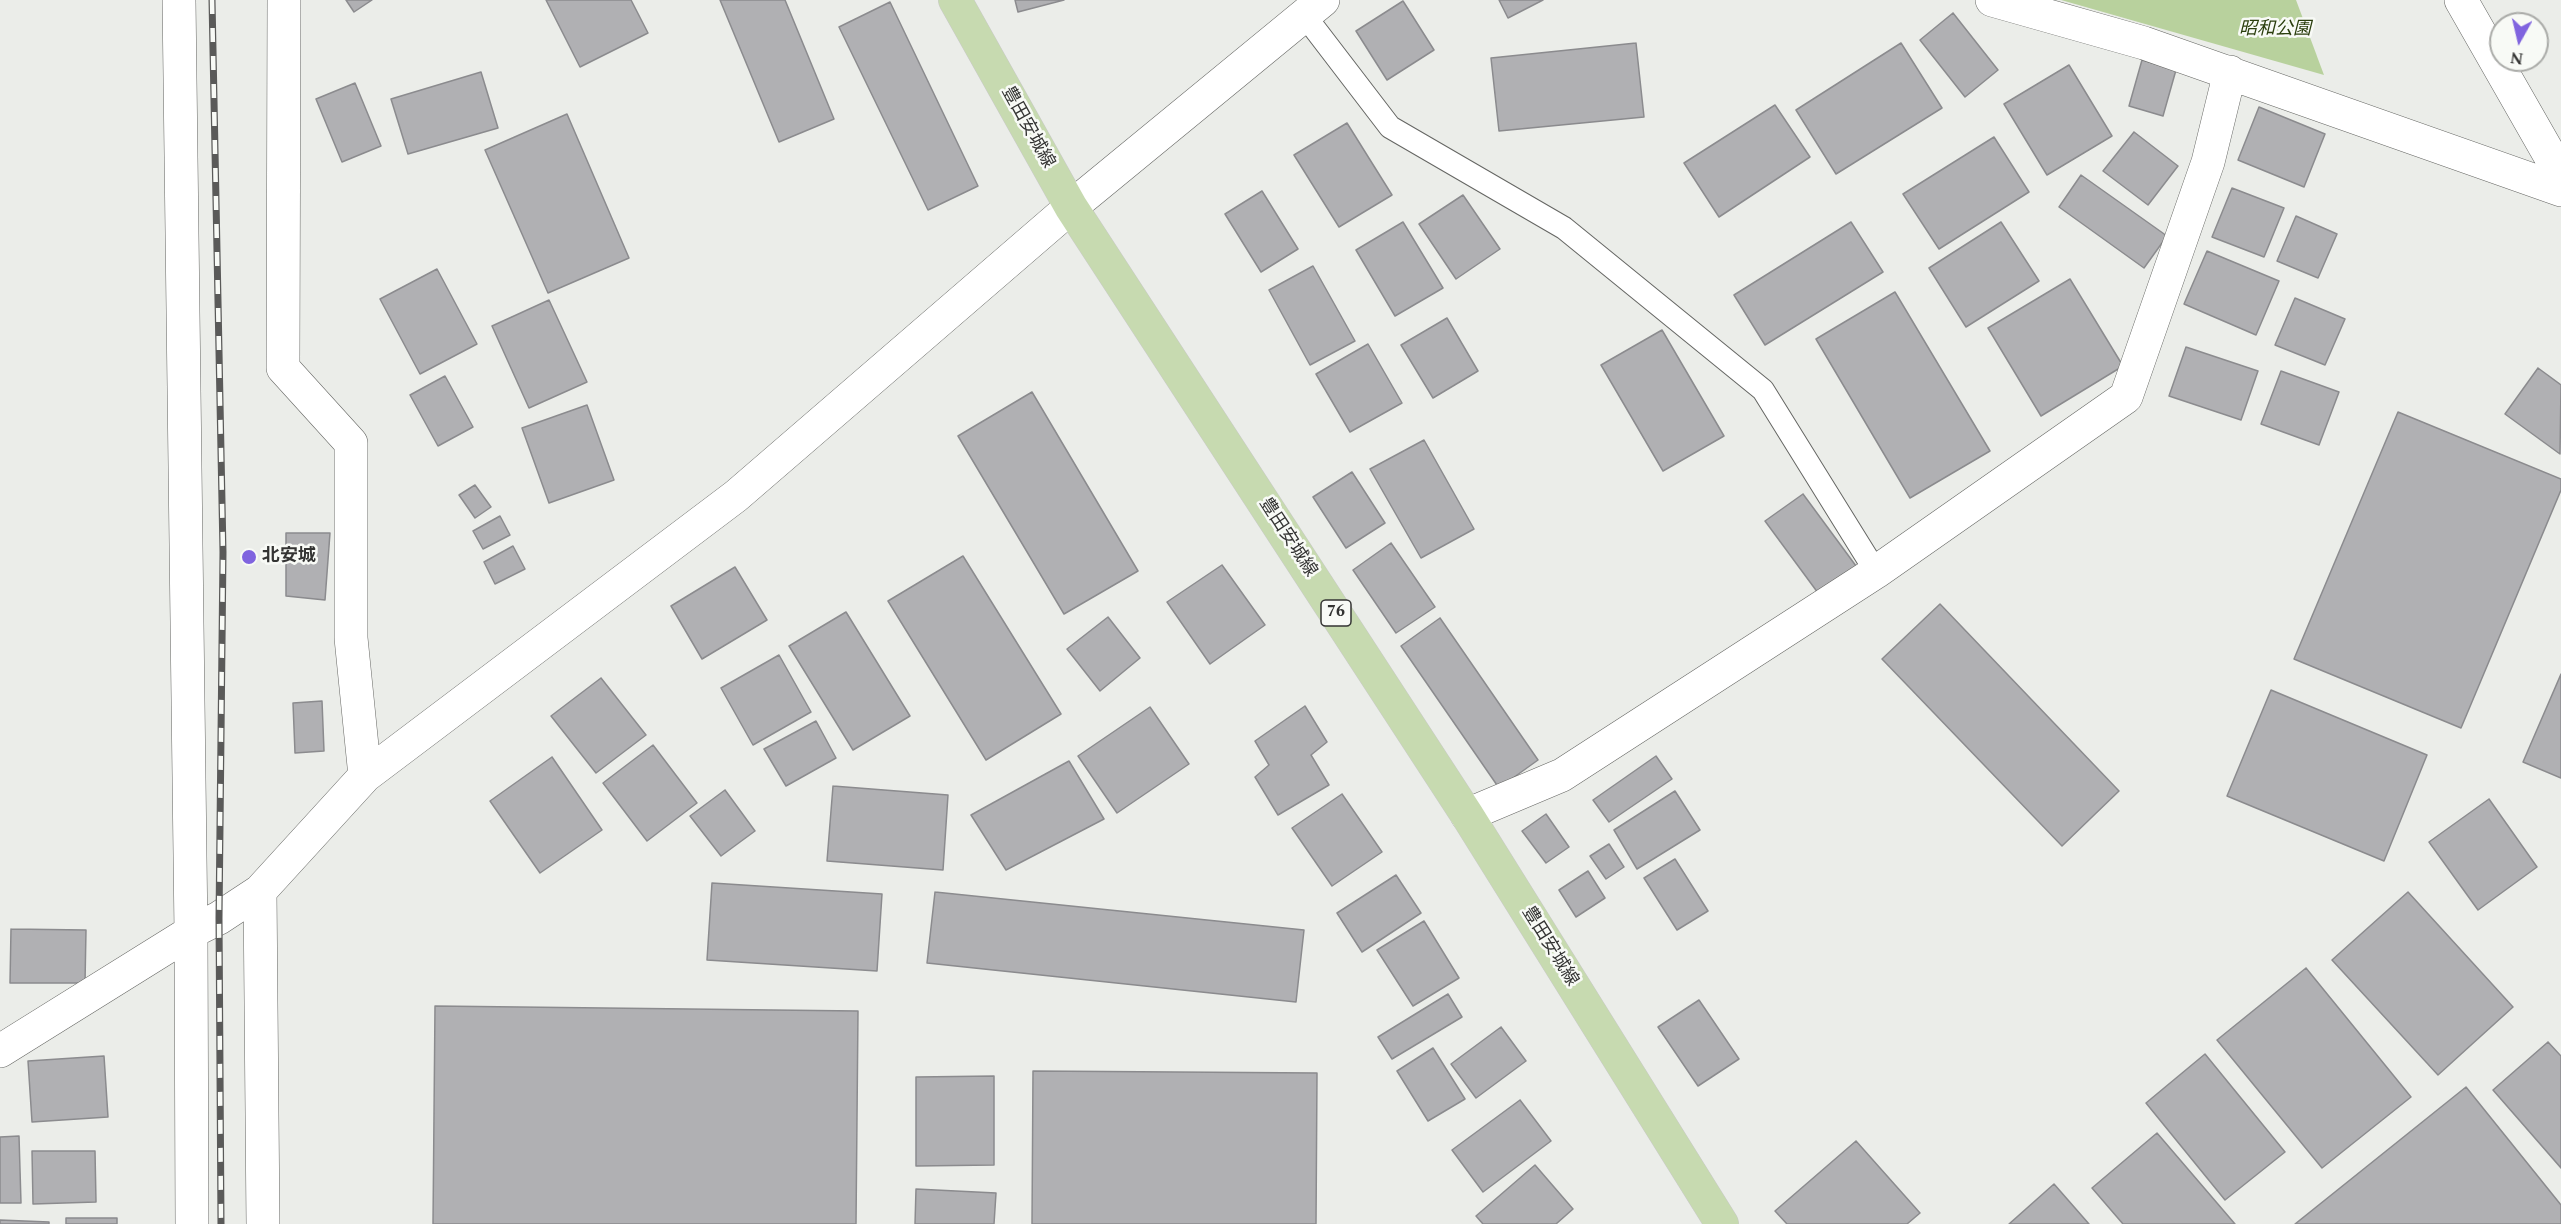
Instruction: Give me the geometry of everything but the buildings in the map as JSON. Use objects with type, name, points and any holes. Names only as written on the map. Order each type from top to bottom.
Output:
[{"type":"main road","name":"豊田安城線","points":[[955,0],[1071,207],[1467,815],[1722,1224]]},
{"type":"street","points":[[179,0],[191,932],[192,1224]]},
{"type":"street","points":[[284,0],[283,368],[351,443],[351,638],[365,776]]},
{"type":"street","points":[[1992,0],[2144,43],[2561,190]]},
{"type":"street","points":[[2461,0],[2561,175]]},
{"type":"street","points":[[0,1051],[260,891],[365,776],[736,496],[1071,207],[1314,8]]},
{"type":"street","points":[[1467,815],[1562,775],[1876,572],[2126,397],[2208,162],[2230,72]]},
{"type":"street","points":[[260,891],[264,1224]]},
{"type":"lane","points":[[1314,8],[1390,127],[1564,228],[1763,390],[1876,572]]},
{"type":"green space","name":"昭和公園","points":[[2061,0],[2296,0],[2324,75]]},
{"type":"railway","points":[[212,0],[223,552],[219,918],[221,1224]]},
{"type":"place","name":"北安城","points":[[249,557]]}]
